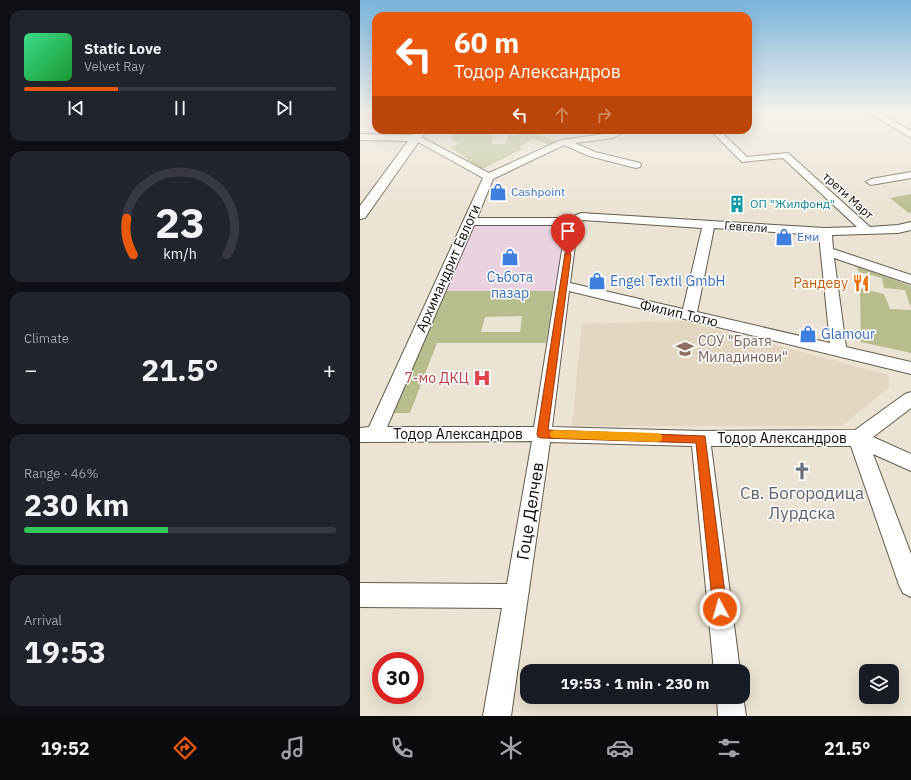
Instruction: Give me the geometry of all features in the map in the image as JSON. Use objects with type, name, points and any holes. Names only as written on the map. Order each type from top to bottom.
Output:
[{"type":"street","points":[[360,214],[410,146]]},
{"type":"street","points":[[439,146],[489,178],[555,146]]},
{"type":"street","points":[[574,146],[592,154],[636,165]]},
{"type":"street","name":"трети Март","points":[[731,146],[745,160],[785,155],[868,231]]},
{"type":"street","points":[[871,182],[911,175]]},
{"type":"street","name":"Архимандрит Евлоги","points":[[367,435],[434,298],[489,178]]},
{"type":"street","name":"Гевгели","points":[[470,221],[577,219],[709,224],[824,232],[868,231],[911,226]]},
{"type":"street","name":"Гоце Делчев","points":[[497,716],[542,434],[563,285],[577,219]]},
{"type":"street","points":[[689,315],[709,224]]},
{"type":"street","points":[[824,232],[839,350]]},
{"type":"street","points":[[827,251],[911,280]]},
{"type":"street","name":"Филип Тотю","points":[[563,285],[911,368]]},
{"type":"street","points":[[911,399],[858,438],[911,585]]},
{"type":"street","name":"Тодор Александров","points":[[367,435],[542,434],[701,439],[858,438],[911,462]]},
{"type":"street","points":[[701,439],[726,664]]},
{"type":"street","points":[[360,595],[516,596]]},
{"type":"street","points":[[731,704],[732,716]]},
{"type":"shaded area","name":"Събота пазар","points":[[474,223],[567,223],[555,291],[443,291]]},
{"type":"shaded area","name":"СОУ \"Братя Миладинови\"","points":[[684,321],[889,375],[889,387],[842,426],[572,426],[582,324]]},
{"type":"green space","points":[[520,146],[523,149],[482,169],[450,147]]},
{"type":"green space","points":[[911,194],[911,212],[909,213],[890,198]]},
{"type":"green space","points":[[856,266],[911,286],[911,308],[905,290],[884,288],[882,278],[859,272]]},
{"type":"green space","points":[[860,288],[884,294],[890,309],[911,310],[911,353],[861,342]]},
{"type":"green space","points":[[443,291],[555,291],[546,343],[437,343],[410,413],[392,413]],"holes":[[[522,316],[520,332],[481,332],[485,317]]]},
{"type":"slow traffic","points":[[555,434],[657,438]]},
{"type":"place","name":"Cashpoint","points":[[498,192]]},
{"type":"place","name":"ОП \"Жилфонд\"","points":[[737,204]]},
{"type":"place","name":"Еми","points":[[784,237]]},
{"type":"place","name":"Събота пазар","points":[[510,257]]},
{"type":"place","name":"Engel Textil GmbH","points":[[597,281]]},
{"type":"place","name":"Рандеву","points":[[861,283]]},
{"type":"place","name":"Glamour","points":[[808,334]]},
{"type":"place","name":"СОУ \"Братя Миладинови\"","points":[[685,349]]},
{"type":"place","name":"7-мо ДКЦ","points":[[482,378]]},
{"type":"place","name":"Св. Богородица Лурдска","points":[[802,471]]},
{"type":"route","points":[[568,255],[542,434],[701,439],[720,609]]}]
